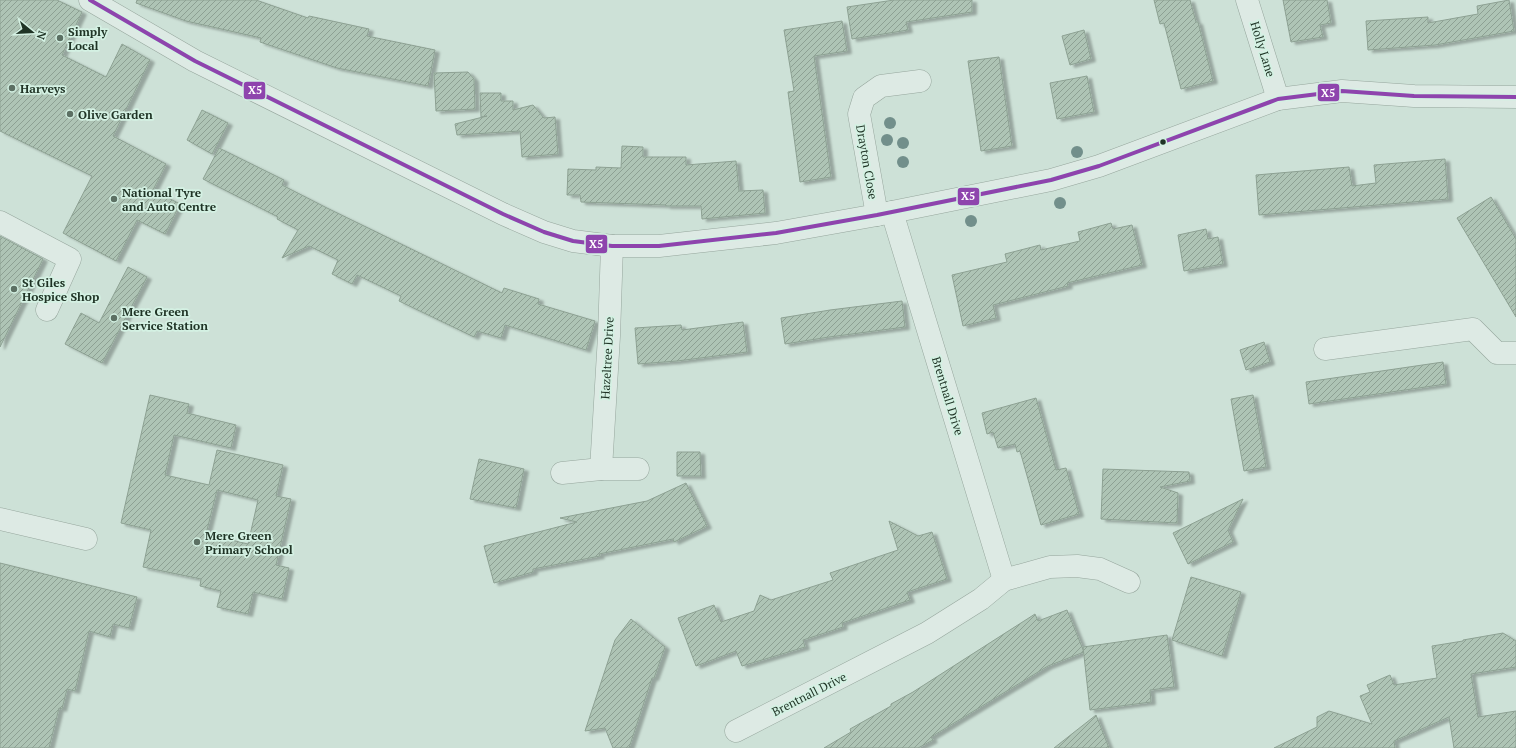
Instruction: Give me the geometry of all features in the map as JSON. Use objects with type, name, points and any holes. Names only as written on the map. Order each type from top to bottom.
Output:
[{"type":"street","points":[[90,0],[195,61],[503,214],[544,232],[573,241],[612,246],[659,246],[776,233],[885,214],[1007,190],[1051,180],[1099,166],[1278,99],[1342,91],[1414,96],[1516,97]]},
{"type":"street","name":"Holly Lane","points":[[1247,0],[1278,99]]},
{"type":"street","name":"Drayton Close","points":[[885,214],[859,114],[864,98],[880,86],[920,81]]},
{"type":"street","name":"Brentnall Drive","points":[[885,214],[1004,580]]},
{"type":"street","points":[[0,222],[70,259],[47,310]]},
{"type":"street","name":"Hazeltree Drive","points":[[601,469],[609,336],[612,246]]},
{"type":"street","points":[[1325,349],[1473,329],[1497,353],[1516,354]]},
{"type":"street","points":[[562,473],[601,469],[638,469]]},
{"type":"street","points":[[0,519],[86,539]]},
{"type":"street","name":"Brentnall Drive","points":[[736,731],[928,633],[981,599],[1004,580],[1050,567],[1077,566],[1100,569],[1129,582]]},
{"type":"building","points":[[0,0],[57,0],[82,12],[62,55],[106,77],[122,44],[150,60],[113,136],[166,164],[153,190],[180,204],[165,234],[137,220],[116,261],[63,233],[92,176],[0,131]]},
{"type":"building","points":[[137,0],[256,0],[308,18],[309,16],[369,29],[367,36],[435,50],[428,86],[337,68],[260,42],[261,38],[186,21],[136,3]]},
{"type":"building","points":[[894,0],[972,0],[972,12],[906,22],[908,30],[852,39],[847,7]]},
{"type":"building","points":[[1154,0],[1190,0],[1196,22],[1198,22],[1213,81],[1181,89],[1164,23],[1160,24]]},
{"type":"building","points":[[1283,0],[1327,0],[1331,23],[1320,25],[1323,37],[1291,42]]},
{"type":"building","points":[[1509,0],[1514,31],[1435,45],[1368,50],[1366,21],[1428,17],[1428,23],[1478,14],[1477,6]]},
{"type":"building","points":[[842,21],[847,51],[814,56],[831,177],[800,182],[788,92],[794,91],[784,30]]},
{"type":"building","points":[[1084,30],[1091,59],[1070,65],[1062,36]]},
{"type":"building","points":[[999,57],[1012,146],[981,151],[968,61]]},
{"type":"building","points":[[468,72],[474,79],[475,109],[436,111],[434,73]]},
{"type":"building","points":[[1087,76],[1094,112],[1057,119],[1050,83]]},
{"type":"building","points":[[480,93],[501,93],[501,101],[513,101],[513,110],[533,105],[544,118],[555,117],[558,154],[522,157],[520,131],[457,135],[455,124],[487,116],[481,117]]},
{"type":"building","points":[[202,110],[228,123],[212,154],[187,140]]},
{"type":"building","points":[[622,146],[643,147],[643,157],[686,157],[686,165],[736,161],[739,191],[763,190],[765,213],[702,219],[701,206],[581,202],[580,195],[567,195],[568,169],[596,170],[596,167],[621,168]]},
{"type":"building","points":[[219,148],[284,180],[282,185],[502,293],[504,288],[539,299],[538,304],[595,321],[586,350],[505,325],[501,338],[477,331],[474,337],[399,301],[401,296],[357,275],[352,284],[332,274],[338,260],[309,246],[282,258],[298,230],[277,219],[278,217],[203,179]]},
{"type":"building","points":[[1445,159],[1448,199],[1259,215],[1256,175],[1349,167],[1352,186],[1376,183],[1374,165]]},
{"type":"building","points":[[1491,197],[1516,239],[1516,317],[1457,218]]},
{"type":"building","points":[[1111,223],[1113,229],[1132,225],[1142,265],[1067,283],[1068,286],[993,305],[996,318],[963,326],[952,275],[1007,262],[1005,254],[1040,245],[1041,250],[1080,241],[1078,232]]},
{"type":"building","points":[[1206,229],[1208,239],[1218,237],[1223,264],[1184,271],[1178,235]]},
{"type":"building","name":"St Giles Hospice Shop","points":[[0,236],[43,259],[0,347]]},
{"type":"building","name":"Mere Green Service Station","points":[[128,267],[147,277],[102,363],[65,344],[81,313],[99,323]]},
{"type":"building","points":[[902,301],[905,327],[785,344],[781,318]]},
{"type":"building","points":[[743,322],[747,352],[677,361],[638,364],[635,328],[681,325],[682,330]]},
{"type":"building","points":[[1264,342],[1270,362],[1246,370],[1240,350]]},
{"type":"building","points":[[1443,362],[1446,384],[1309,404],[1306,382]]},
{"type":"building","points":[[150,395],[189,404],[187,413],[236,425],[231,448],[174,435],[165,475],[209,485],[217,450],[283,465],[276,496],[291,499],[276,565],[289,568],[282,599],[253,592],[248,614],[217,607],[221,591],[200,586],[201,579],[143,567],[151,530],[121,523]],"holes":[[[217,490],[258,500],[248,544],[206,534]]]},
{"type":"building","points":[[1253,395],[1266,467],[1244,471],[1231,399]]},
{"type":"building","points":[[1036,398],[1056,470],[1066,468],[1079,514],[1041,525],[1020,451],[1017,452],[1015,444],[998,448],[993,432],[987,434],[982,413]]},
{"type":"building","points":[[677,452],[700,452],[701,476],[677,476]]},
{"type":"building","points":[[479,459],[524,469],[516,508],[470,499]]},
{"type":"building","points":[[1103,469],[1189,472],[1190,481],[1160,487],[1178,493],[1177,523],[1101,519]]},
{"type":"building","points":[[686,483],[707,526],[674,542],[673,539],[599,554],[600,556],[533,569],[533,572],[494,583],[484,546],[577,522],[560,518],[647,501]]},
{"type":"building","points":[[1243,499],[1228,530],[1233,542],[1188,564],[1173,533]]},
{"type":"building","points":[[889,521],[918,536],[932,532],[947,579],[907,592],[910,600],[842,623],[843,627],[803,640],[805,647],[742,666],[736,651],[696,666],[678,618],[714,605],[721,622],[754,611],[760,595],[771,600],[833,580],[830,573],[898,550]]},
{"type":"building","points":[[0,563],[137,597],[129,628],[113,624],[110,637],[89,631],[75,691],[67,689],[62,709],[59,708],[49,748],[0,748]]},
{"type":"building","points":[[1191,577],[1241,592],[1222,656],[1172,640]]},
{"type":"building","points":[[1067,610],[1084,652],[1048,666],[931,737],[933,740],[918,748],[824,748],[851,732],[850,729],[891,706],[891,704],[913,692],[1035,614],[1038,621]]},
{"type":"building","points":[[631,619],[665,647],[654,678],[652,678],[629,748],[613,748],[605,728],[585,731],[615,640]]},
{"type":"building","points":[[1503,633],[1516,641],[1516,667],[1471,674],[1478,717],[1516,711],[1516,748],[1454,748],[1449,717],[1394,741],[1395,748],[1274,748],[1317,727],[1317,717],[1329,711],[1372,724],[1360,696],[1370,692],[1367,685],[1390,675],[1394,685],[1437,678],[1432,646]]},
{"type":"building","points":[[1167,635],[1174,687],[1150,690],[1151,702],[1090,710],[1083,647]]},
{"type":"building","points":[[1096,715],[1109,748],[1054,748]]},
{"type":"transit line","name":"X5","points":[[90,0],[195,61],[503,214],[544,232],[573,241],[612,246],[659,246],[776,233],[877,215],[1051,180],[1099,166],[1278,99],[1342,91],[1414,96],[1516,97]]},
{"type":"place","name":"Simply Local","points":[[60,38]]},
{"type":"place","name":"Harveys","points":[[12,88]]},
{"type":"place","name":"Olive Garden","points":[[70,114]]},
{"type":"place","name":"National Tyre and Auto Centre","points":[[114,199]]},
{"type":"place","name":"St Giles Hospice Shop","points":[[14,289]]},
{"type":"place","name":"Mere Green Service Station","points":[[114,318]]},
{"type":"place","name":"Mere Green Primary School","points":[[197,542]]}]
